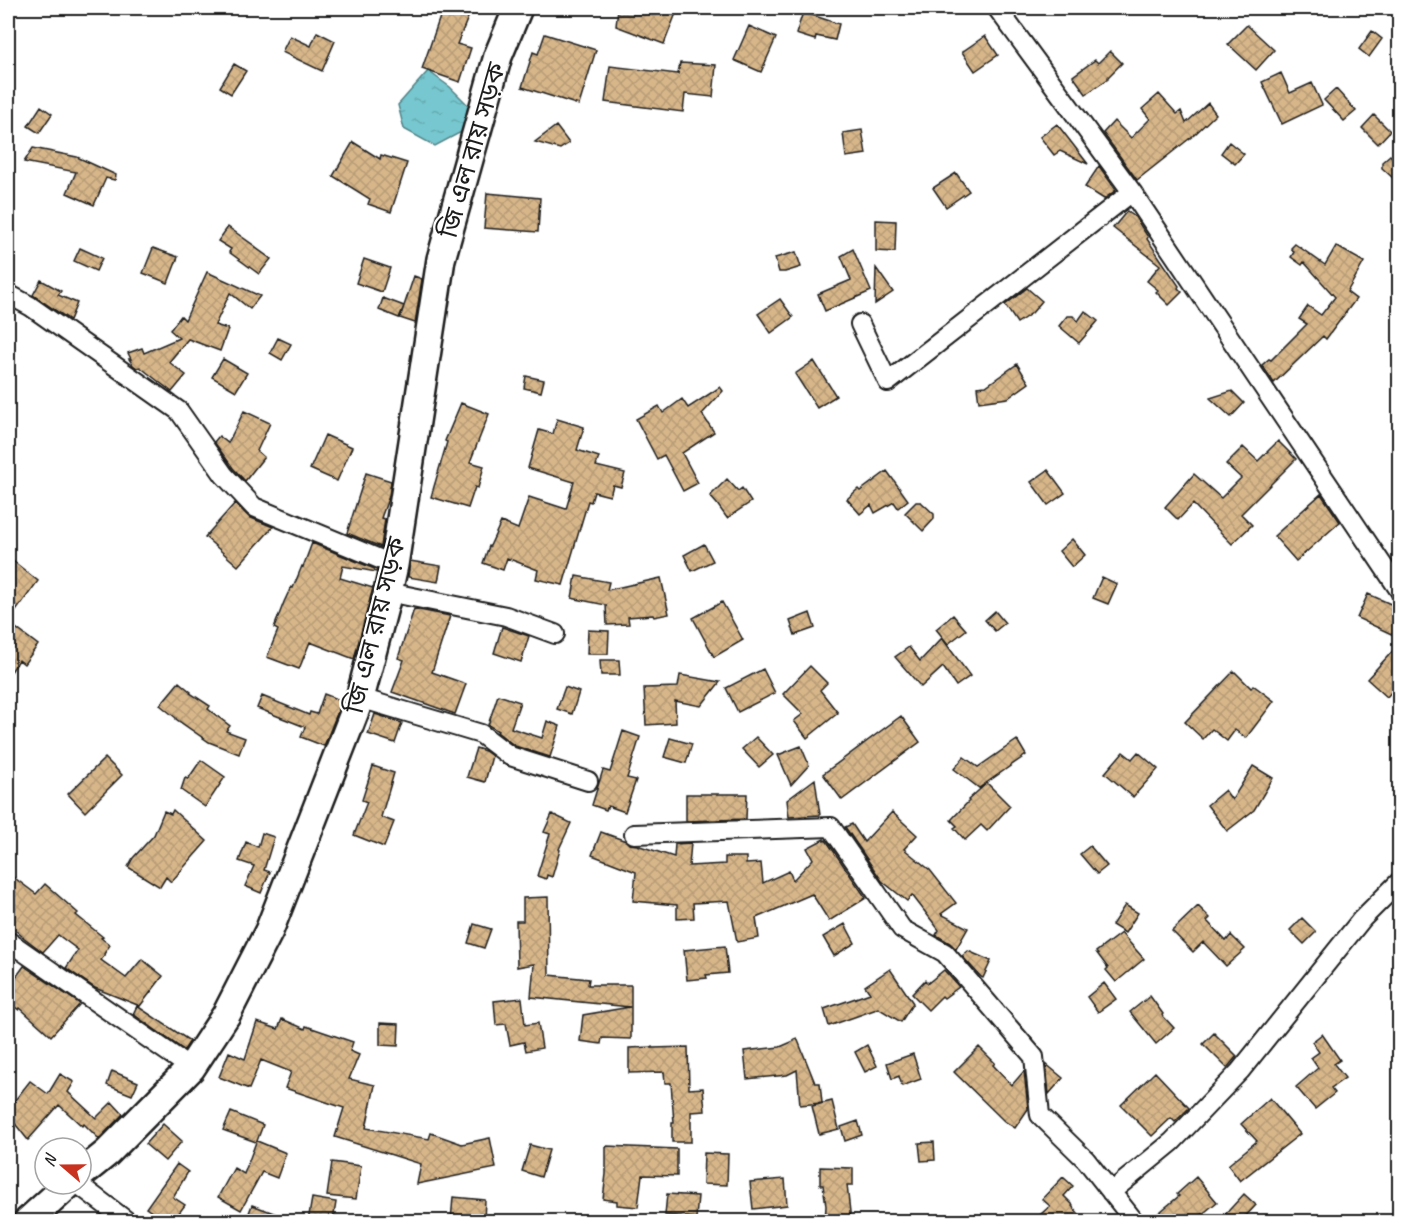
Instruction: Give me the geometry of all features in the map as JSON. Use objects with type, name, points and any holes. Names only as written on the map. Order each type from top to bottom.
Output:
[{"type":"main road","name":"জি এল রায় সড়ক","points":[[93,1164],[191,1068],[226,1015],[269,931],[360,698],[394,565],[441,259],[498,56],[518,8]]},
{"type":"main road","points":[[27,1221],[55,1196]]},
{"type":"street","points":[[997,8],[1132,192],[1400,591]]},
{"type":"street","points":[[860,324],[888,382],[1132,192]]},
{"type":"street","points":[[8,294],[30,306],[179,411],[224,475],[254,507],[394,565]]},
{"type":"street","points":[[388,591],[506,616],[555,634]]},
{"type":"street","points":[[360,698],[481,734],[510,756],[588,781]]},
{"type":"street","points":[[634,834],[831,827],[902,929],[945,953],[1034,1057],[1040,1115],[1086,1160],[1135,1221]]},
{"type":"street","points":[[1111,1192],[1172,1142],[1240,1071],[1362,919],[1400,881]]},
{"type":"street","points":[[8,941],[191,1068]]},
{"type":"street","points":[[93,1195],[128,1221]]},
{"type":"water","points":[[428,71],[450,87],[468,105],[465,130],[435,146],[404,129],[398,105]]},
{"type":"building","points":[[443,8],[472,8],[457,44],[471,48],[460,82],[422,69]]},
{"type":"building","points":[[618,8],[678,8],[664,44],[616,26]]},
{"type":"building","points":[[803,12],[839,24],[835,40],[816,36],[815,40],[796,34]]},
{"type":"building","points":[[1247,25],[1274,50],[1256,70],[1228,44]]},
{"type":"building","points":[[749,26],[776,38],[761,72],[734,60]]},
{"type":"building","points":[[1372,31],[1382,39],[1369,57],[1359,49]]},
{"type":"building","points":[[317,32],[335,41],[322,71],[282,52],[290,36],[311,46]]},
{"type":"building","points":[[545,34],[596,50],[579,105],[522,87],[533,52],[538,54]]},
{"type":"building","points":[[985,36],[998,55],[975,71],[962,52]]},
{"type":"building","points":[[1110,51],[1122,63],[1108,79],[1086,94],[1073,76],[1095,60],[1098,63]]},
{"type":"building","points":[[680,63],[716,65],[713,97],[685,94],[683,112],[605,102],[610,66],[678,74]]},
{"type":"building","points":[[234,64],[246,71],[231,94],[220,87]]},
{"type":"building","points":[[1281,73],[1290,93],[1312,83],[1322,105],[1282,124],[1262,82]]},
{"type":"building","points":[[1336,89],[1356,111],[1344,121],[1324,100]]},
{"type":"building","points":[[1159,94],[1177,114],[1181,111],[1186,123],[1208,103],[1216,114],[1194,135],[1137,180],[1103,133],[1114,121],[1131,138],[1150,119],[1142,109]]},
{"type":"building","points":[[41,106],[52,114],[39,133],[28,126]]},
{"type":"building","points":[[1374,115],[1390,131],[1378,144],[1362,128]]},
{"type":"building","points":[[1057,124],[1088,164],[1060,151],[1054,155],[1040,137]]},
{"type":"building","points":[[556,126],[569,143],[560,149],[535,142]]},
{"type":"building","points":[[862,130],[866,154],[846,157],[843,133]]},
{"type":"building","points":[[353,142],[380,159],[381,155],[407,163],[391,212],[368,204],[370,199],[333,176]]},
{"type":"building","points":[[1229,142],[1244,154],[1235,164],[1221,153]]},
{"type":"building","points":[[33,148],[77,157],[116,175],[115,180],[106,178],[94,205],[67,193],[76,172],[24,162]]},
{"type":"building","points":[[1390,155],[1400,165],[1400,172],[1393,178],[1382,168],[1382,162]]},
{"type":"building","points":[[1099,166],[1116,190],[1104,199],[1085,187]]},
{"type":"building","points":[[956,173],[969,191],[946,207],[933,188]]},
{"type":"building","points":[[487,193],[540,198],[538,232],[484,228]]},
{"type":"building","points":[[1127,211],[1135,217],[1182,292],[1169,305],[1156,292],[1158,290],[1147,281],[1160,265],[1113,228]]},
{"type":"building","points":[[876,220],[896,221],[895,252],[876,251]]},
{"type":"building","points":[[228,227],[271,259],[259,274],[229,252],[231,249],[218,241]]},
{"type":"building","points":[[1295,244],[1325,265],[1336,246],[1364,262],[1347,292],[1356,299],[1326,339],[1323,336],[1274,383],[1262,365],[1269,359],[1271,360],[1307,324],[1299,319],[1308,306],[1321,315],[1335,297],[1304,262],[1302,265],[1291,257],[1294,252],[1291,248]]},
{"type":"building","points":[[80,248],[102,258],[96,271],[74,261]]},
{"type":"building","points":[[153,248],[178,257],[168,283],[143,273]]},
{"type":"building","points":[[853,249],[871,291],[825,311],[818,294],[851,280],[841,256]]},
{"type":"building","points":[[796,252],[801,267],[779,272],[775,258]]},
{"type":"building","points":[[364,259],[390,268],[382,292],[356,283]]},
{"type":"building","points":[[876,268],[893,292],[875,304]]},
{"type":"building","points":[[207,272],[260,296],[250,309],[230,293],[215,325],[228,329],[220,351],[188,339],[169,362],[186,375],[172,392],[140,367],[133,365],[128,353],[142,348],[144,353],[179,338],[170,330],[181,316],[185,320]]},
{"type":"building","points":[[414,276],[422,279],[415,323],[400,318]]},
{"type":"building","points":[[41,280],[61,291],[58,295],[77,303],[70,320],[33,295]]},
{"type":"building","points":[[1027,288],[1042,301],[1032,313],[1017,323],[1005,305]]},
{"type":"building","points":[[383,298],[404,306],[399,318],[379,310]]},
{"type":"building","points":[[780,299],[793,317],[771,333],[758,314]]},
{"type":"building","points":[[1085,311],[1098,321],[1079,343],[1059,326],[1067,316],[1073,316],[1078,321]]},
{"type":"building","points":[[278,338],[291,344],[282,360],[270,353]]},
{"type":"building","points":[[223,359],[247,373],[236,391],[212,377]]},
{"type":"building","points":[[814,361],[836,396],[817,408],[795,374]]},
{"type":"building","points":[[1017,364],[1029,383],[1008,398],[979,402],[977,387],[986,386]]},
{"type":"building","points":[[526,376],[544,380],[541,392],[524,388]]},
{"type":"building","points":[[720,387],[723,391],[702,414],[714,432],[682,453],[698,483],[683,491],[664,455],[657,459],[636,419],[659,406],[663,413],[682,399],[688,408]]},
{"type":"building","points":[[1232,391],[1244,403],[1231,417],[1210,398]]},
{"type":"building","points":[[461,403],[489,414],[470,462],[484,466],[478,488],[475,487],[468,508],[431,497],[447,442],[445,441]]},
{"type":"building","points":[[244,411],[270,423],[257,451],[264,457],[245,481],[214,442],[219,436],[228,443]]},
{"type":"building","points":[[557,419],[584,427],[577,450],[599,457],[596,466],[625,473],[621,487],[613,485],[610,496],[594,492],[591,502],[588,501],[563,585],[536,579],[538,570],[507,558],[503,570],[483,563],[501,522],[518,529],[529,497],[566,509],[574,482],[528,468],[539,430],[553,434]]},
{"type":"building","points":[[325,435],[352,447],[337,481],[310,469]]},
{"type":"building","points":[[1278,441],[1296,459],[1241,514],[1252,525],[1232,544],[1193,504],[1178,520],[1165,507],[1194,474],[1221,498],[1241,478],[1226,464],[1243,447],[1258,461]]},
{"type":"building","points":[[1048,470],[1065,493],[1048,505],[1031,482]]},
{"type":"building","points":[[887,471],[908,500],[898,508],[894,502],[875,513],[871,505],[860,514],[847,499],[858,489],[860,491]]},
{"type":"building","points":[[366,473],[391,481],[389,496],[381,518],[385,519],[381,547],[347,533]]},
{"type":"building","points":[[727,479],[738,491],[742,488],[751,502],[727,518],[710,496]]},
{"type":"building","points":[[1321,494],[1340,522],[1296,561],[1274,536]]},
{"type":"building","points":[[916,502],[921,502],[934,514],[934,519],[923,531],[905,513]]},
{"type":"building","points":[[235,503],[249,517],[273,527],[238,566],[205,537]]},
{"type":"building","points":[[1072,539],[1085,555],[1072,567],[1059,551]]},
{"type":"building","points":[[312,543],[377,570],[376,572],[343,566],[340,578],[373,588],[354,659],[310,642],[299,669],[267,657],[278,630],[274,628],[284,602],[303,567]]},
{"type":"building","points":[[704,544],[713,561],[692,571],[684,555]]},
{"type":"building","points":[[8,557],[38,581],[8,622]]},
{"type":"building","points":[[410,561],[441,566],[438,582],[408,577]]},
{"type":"building","points":[[576,576],[609,582],[607,590],[661,578],[669,614],[654,617],[653,615],[628,617],[629,624],[607,625],[606,605],[571,598]]},
{"type":"building","points":[[1102,577],[1117,584],[1108,604],[1093,598]]},
{"type":"building","points":[[1368,594],[1400,608],[1400,638],[1357,618]]},
{"type":"building","points":[[722,602],[743,640],[714,657],[693,618]]},
{"type":"building","points":[[414,609],[450,616],[432,672],[466,684],[455,714],[392,692],[404,660],[398,658]]},
{"type":"building","points":[[995,611],[1005,623],[995,631],[985,620]]},
{"type":"building","points":[[810,613],[815,628],[795,635],[790,621]]},
{"type":"building","points":[[953,615],[966,630],[948,644],[936,629]]},
{"type":"building","points":[[8,622],[38,645],[24,664],[19,660],[8,676]]},
{"type":"building","points":[[502,627],[529,636],[521,662],[494,653]]},
{"type":"building","points":[[588,630],[609,631],[608,654],[587,654]]},
{"type":"building","points":[[942,638],[970,676],[956,686],[943,667],[921,687],[895,657],[909,647],[920,661]]},
{"type":"building","points":[[1400,643],[1400,682],[1387,697],[1367,679]]},
{"type":"building","points":[[600,660],[619,660],[620,675],[601,675]]},
{"type":"building","points":[[810,666],[827,683],[820,690],[838,713],[807,738],[794,721],[803,714],[783,694]]},
{"type":"building","points":[[763,669],[775,693],[738,712],[726,688]]},
{"type":"building","points":[[1234,671],[1251,688],[1253,685],[1274,701],[1246,738],[1235,730],[1227,741],[1212,729],[1203,739],[1185,722]]},
{"type":"building","points":[[680,675],[720,682],[701,706],[675,701],[676,723],[646,725],[644,688],[678,687]]},
{"type":"building","points":[[179,682],[190,693],[210,706],[208,709],[230,726],[226,731],[245,738],[239,754],[209,742],[160,705]]},
{"type":"building","points":[[565,687],[579,692],[572,714],[557,709]]},
{"type":"building","points":[[324,694],[342,701],[324,746],[301,737],[305,727],[257,708],[262,696],[309,715],[310,712],[317,714]]},
{"type":"building","points":[[498,695],[520,702],[511,728],[542,738],[547,721],[560,726],[550,757],[515,746],[488,725]]},
{"type":"building","points":[[375,714],[402,723],[395,743],[368,734]]},
{"type":"building","points":[[901,716],[920,742],[842,800],[823,774]]},
{"type":"building","points":[[623,731],[640,737],[627,778],[636,780],[625,812],[608,806],[606,810],[592,805],[603,770],[610,772]]},
{"type":"building","points":[[756,737],[773,755],[759,767],[742,749]]},
{"type":"building","points":[[670,738],[692,744],[686,763],[664,757]]},
{"type":"building","points":[[1017,740],[1026,755],[979,788],[954,769],[964,757],[978,767]]},
{"type":"building","points":[[801,746],[809,765],[791,785],[778,755]]},
{"type":"building","points":[[476,748],[492,756],[485,782],[467,777]]},
{"type":"building","points":[[1123,752],[1132,759],[1138,752],[1158,769],[1133,797],[1105,773]]},
{"type":"building","points":[[105,758],[122,775],[85,812],[68,794]]},
{"type":"building","points":[[201,760],[225,777],[205,807],[181,790],[185,778],[188,779]]},
{"type":"building","points":[[373,766],[394,773],[381,817],[394,822],[384,847],[354,835],[367,802],[362,800]]},
{"type":"building","points":[[1253,766],[1273,778],[1254,810],[1227,831],[1207,805],[1225,790],[1232,800]]},
{"type":"building","points":[[815,779],[820,815],[789,817],[787,800]]},
{"type":"building","points":[[987,783],[1010,806],[987,831],[981,825],[965,840],[954,828],[957,826],[951,820]]},
{"type":"building","points":[[686,794],[747,794],[746,819],[686,821]]},
{"type":"building","points":[[173,810],[207,841],[171,882],[166,877],[160,887],[128,867],[154,835],[164,811],[171,814]]},
{"type":"building","points":[[892,812],[917,835],[904,849],[930,870],[956,903],[941,914],[968,928],[956,949],[936,935],[939,930],[912,895],[907,901],[882,881],[845,827],[852,824],[864,842]]},
{"type":"building","points":[[552,814],[571,823],[559,849],[552,877],[547,875],[546,879],[537,876],[550,834],[544,832]]},
{"type":"building","points":[[601,832],[629,844],[674,857],[675,844],[691,843],[689,866],[725,864],[725,857],[746,857],[746,864],[761,863],[763,883],[789,871],[793,880],[813,859],[807,848],[824,839],[866,898],[829,921],[812,894],[756,918],[759,938],[737,942],[729,901],[693,903],[694,918],[677,919],[677,905],[633,901],[636,872],[592,855]]},
{"type":"building","points":[[262,833],[274,837],[264,870],[270,872],[261,893],[245,886],[254,866],[239,861],[246,842],[258,847]]},
{"type":"building","points":[[1090,846],[1107,866],[1097,874],[1080,854]]},
{"type":"building","points":[[8,873],[36,894],[45,884],[78,913],[76,915],[110,945],[101,960],[126,978],[142,959],[163,976],[140,1006],[95,988],[66,968],[78,950],[58,935],[43,952],[8,924]]},
{"type":"building","points":[[548,897],[549,975],[589,979],[588,985],[631,985],[631,1039],[602,1038],[601,1044],[580,1041],[583,1015],[630,1007],[531,997],[534,964],[517,967],[516,921],[523,921],[523,898]]},
{"type":"building","points":[[1125,905],[1138,913],[1125,933],[1112,925]]},
{"type":"building","points":[[1198,906],[1210,918],[1207,921],[1226,941],[1231,935],[1245,949],[1226,966],[1203,942],[1193,952],[1172,931]]},
{"type":"building","points":[[1302,918],[1316,932],[1304,944],[1290,930]]},
{"type":"building","points":[[474,924],[491,929],[484,948],[468,943]]},
{"type":"building","points":[[845,924],[855,943],[834,956],[823,937]]},
{"type":"building","points":[[1121,933],[1144,959],[1116,982],[1096,952]]},
{"type":"building","points":[[725,946],[728,973],[687,980],[684,950]]},
{"type":"building","points":[[968,951],[991,961],[983,978],[962,956]]},
{"type":"building","points":[[24,966],[80,1004],[51,1036],[20,1008],[19,1010],[8,1002],[8,988]]},
{"type":"building","points":[[890,969],[913,1003],[901,1022],[878,1008],[829,1026],[824,1009],[870,993],[865,986]]},
{"type":"building","points":[[944,970],[959,987],[944,998],[942,996],[928,1010],[912,994],[925,980],[928,983]]},
{"type":"building","points":[[1104,983],[1116,999],[1098,1012],[1087,997]]},
{"type":"building","points":[[1150,996],[1174,1028],[1156,1044],[1130,1012]]},
{"type":"building","points":[[522,998],[525,1025],[538,1023],[542,1048],[526,1051],[524,1042],[510,1045],[506,1024],[496,1025],[494,1001]]},
{"type":"building","points":[[137,1006],[190,1041],[184,1050],[133,1014]]},
{"type":"building","points":[[282,1019],[305,1029],[306,1026],[353,1042],[350,1051],[359,1055],[349,1079],[375,1085],[366,1128],[429,1139],[431,1133],[462,1144],[490,1138],[496,1168],[417,1184],[421,1164],[335,1137],[344,1108],[285,1088],[291,1072],[261,1060],[249,1089],[219,1077],[229,1052],[245,1059],[257,1022],[278,1029]]},
{"type":"building","points":[[380,1023],[399,1024],[398,1046],[380,1045]]},
{"type":"building","points":[[1214,1033],[1237,1056],[1227,1068],[1203,1044]]},
{"type":"building","points":[[1322,1034],[1340,1060],[1334,1064],[1345,1078],[1331,1088],[1335,1093],[1315,1109],[1296,1087],[1318,1068],[1311,1058],[1319,1052],[1312,1042]]},
{"type":"building","points":[[797,1038],[815,1083],[820,1083],[822,1103],[800,1105],[797,1070],[787,1075],[747,1079],[744,1051],[780,1047]]},
{"type":"building","points":[[867,1045],[877,1066],[865,1072],[855,1052]]},
{"type":"building","points":[[688,1047],[689,1089],[703,1088],[705,1111],[691,1112],[691,1142],[672,1142],[672,1123],[674,1123],[671,1083],[665,1083],[664,1072],[629,1073],[629,1048]]},
{"type":"building","points":[[979,1047],[1012,1085],[1024,1071],[1028,1109],[1015,1128],[1004,1121],[954,1072]]},
{"type":"building","points":[[913,1054],[921,1079],[902,1086],[899,1076],[892,1079],[887,1063]]},
{"type":"building","points":[[1046,1064],[1063,1078],[1049,1094]]},
{"type":"building","points":[[112,1071],[138,1082],[132,1095],[107,1085]]},
{"type":"building","points":[[1155,1072],[1189,1108],[1175,1122],[1171,1118],[1152,1136],[1121,1105]]},
{"type":"building","points":[[60,1074],[74,1082],[68,1092],[96,1118],[112,1102],[123,1114],[99,1139],[59,1105],[28,1140],[8,1115],[8,1109],[30,1081],[48,1094]]},
{"type":"building","points":[[1270,1098],[1300,1134],[1240,1181],[1228,1165],[1257,1141],[1241,1124]]},
{"type":"building","points":[[832,1101],[839,1129],[819,1134],[812,1106]]},
{"type":"building","points":[[231,1112],[263,1125],[257,1141],[286,1153],[277,1178],[262,1172],[241,1210],[218,1197],[234,1168],[244,1174],[256,1142],[223,1130]]},
{"type":"building","points":[[858,1121],[862,1135],[845,1141],[841,1127]]},
{"type":"building","points":[[163,1124],[182,1141],[165,1161],[145,1144]]},
{"type":"building","points":[[934,1142],[935,1160],[921,1161],[919,1143]]},
{"type":"building","points":[[530,1145],[549,1150],[541,1177],[522,1171]]},
{"type":"building","points":[[606,1146],[677,1149],[677,1176],[642,1175],[638,1207],[617,1205],[617,1201],[603,1199]]},
{"type":"building","points":[[704,1153],[728,1154],[727,1185],[703,1184]]},
{"type":"building","points":[[332,1162],[361,1166],[356,1199],[327,1196]]},
{"type":"building","points":[[177,1164],[188,1172],[173,1197],[185,1205],[173,1221],[165,1221],[146,1208]]},
{"type":"building","points":[[820,1167],[853,1168],[853,1185],[847,1185],[851,1221],[825,1221],[826,1206],[823,1185],[820,1185]]},
{"type":"building","points":[[1063,1177],[1073,1186],[1064,1196],[1085,1221],[1033,1221],[1050,1206],[1042,1199]]},
{"type":"building","points":[[1196,1177],[1217,1202],[1194,1221],[1149,1221],[1179,1196],[1177,1194]]},
{"type":"building","points":[[785,1179],[787,1205],[753,1209],[750,1182]]},
{"type":"building","points":[[667,1194],[698,1196],[696,1218],[665,1215]]},
{"type":"building","points":[[1244,1194],[1256,1205],[1241,1221],[1219,1221]]},
{"type":"building","points":[[453,1197],[485,1200],[484,1221],[451,1221]]},
{"type":"building","points":[[312,1198],[336,1202],[333,1221],[308,1221]]},
{"type":"building","points":[[252,1205],[293,1220],[246,1221]]}]
